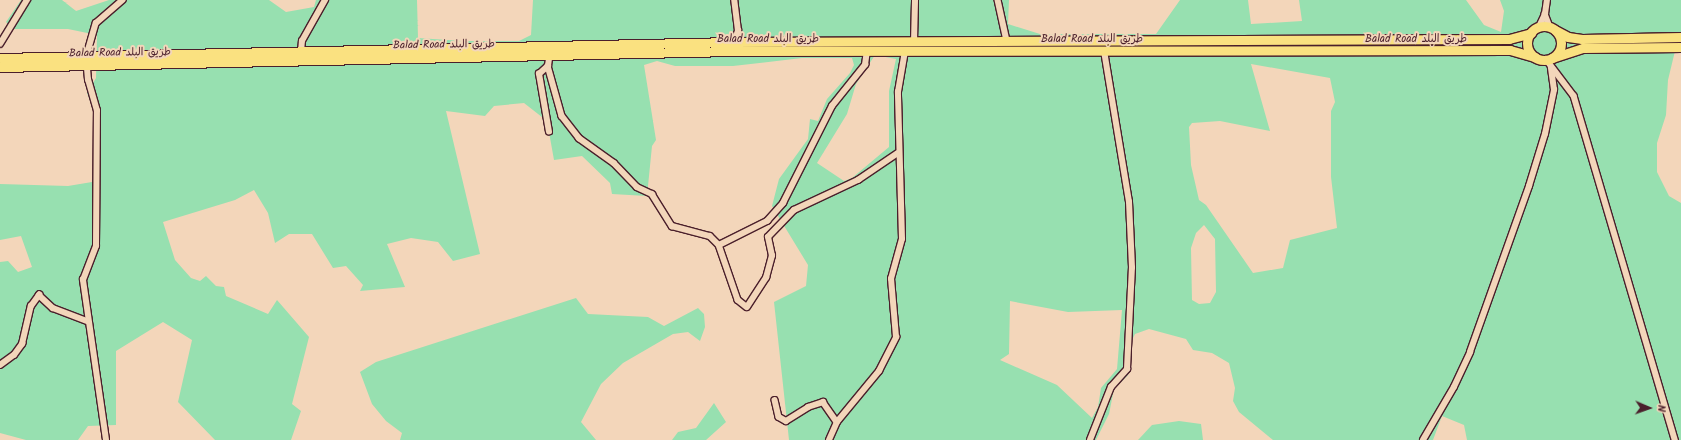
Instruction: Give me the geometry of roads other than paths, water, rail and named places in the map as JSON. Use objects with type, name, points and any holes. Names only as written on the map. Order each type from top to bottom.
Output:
[{"type":"highway","points":[[1549,59],[1561,44],[1552,29]]},
{"type":"highway","points":[[1681,37],[1582,39],[1568,37],[1552,29],[1535,30],[1528,48],[1535,57],[1549,59],[1583,48],[1681,47]]},
{"type":"highway","name":"Balad Road طريق البلد","points":[[0,58],[87,62],[550,50],[734,42],[1509,39],[1535,30]]},
{"type":"highway","name":"Balad Road طريق البلد","points":[[0,67],[301,52],[550,50],[1510,50],[1535,57]]},
{"type":"street","points":[[0,44],[27,0]]},
{"type":"street","points":[[106,440],[87,321],[84,280],[96,246],[97,111],[87,62],[96,23],[122,0]]},
{"type":"street","points":[[301,52],[302,41],[325,0]]},
{"type":"street","points":[[734,0],[738,31],[734,42]]},
{"type":"street","points":[[914,42],[915,0]]},
{"type":"street","points":[[1535,30],[1545,14],[1547,0]]},
{"type":"street","points":[[997,1],[998,15],[1004,21],[1007,41]]},
{"type":"street","points":[[1545,14],[1552,29]]},
{"type":"street","points":[[550,50],[548,66],[562,116],[579,138],[614,163],[637,187],[652,194],[672,226],[710,236],[719,245],[738,300],[748,307],[766,278],[772,256],[768,237],[794,210],[858,180],[898,153]]},
{"type":"street","points":[[719,245],[767,221],[783,203],[832,106],[865,64],[867,51]]},
{"type":"street","points":[[829,440],[837,422],[879,371],[896,338],[891,279],[902,239],[898,153],[898,92],[905,51]]},
{"type":"street","points":[[1090,440],[1112,388],[1127,369],[1132,268],[1129,202],[1104,51]]},
{"type":"street","points":[[1422,440],[1454,387],[1470,352],[1529,186],[1546,134],[1554,90],[1549,59]]},
{"type":"street","points":[[548,66],[539,74],[549,132]]},
{"type":"street","points":[[1551,68],[1574,96],[1675,440]]},
{"type":"street","points":[[0,365],[14,355],[22,344],[31,306],[39,295],[53,308],[87,321]]},
{"type":"street","points":[[775,400],[779,417],[786,421],[823,402],[837,422]]}]
